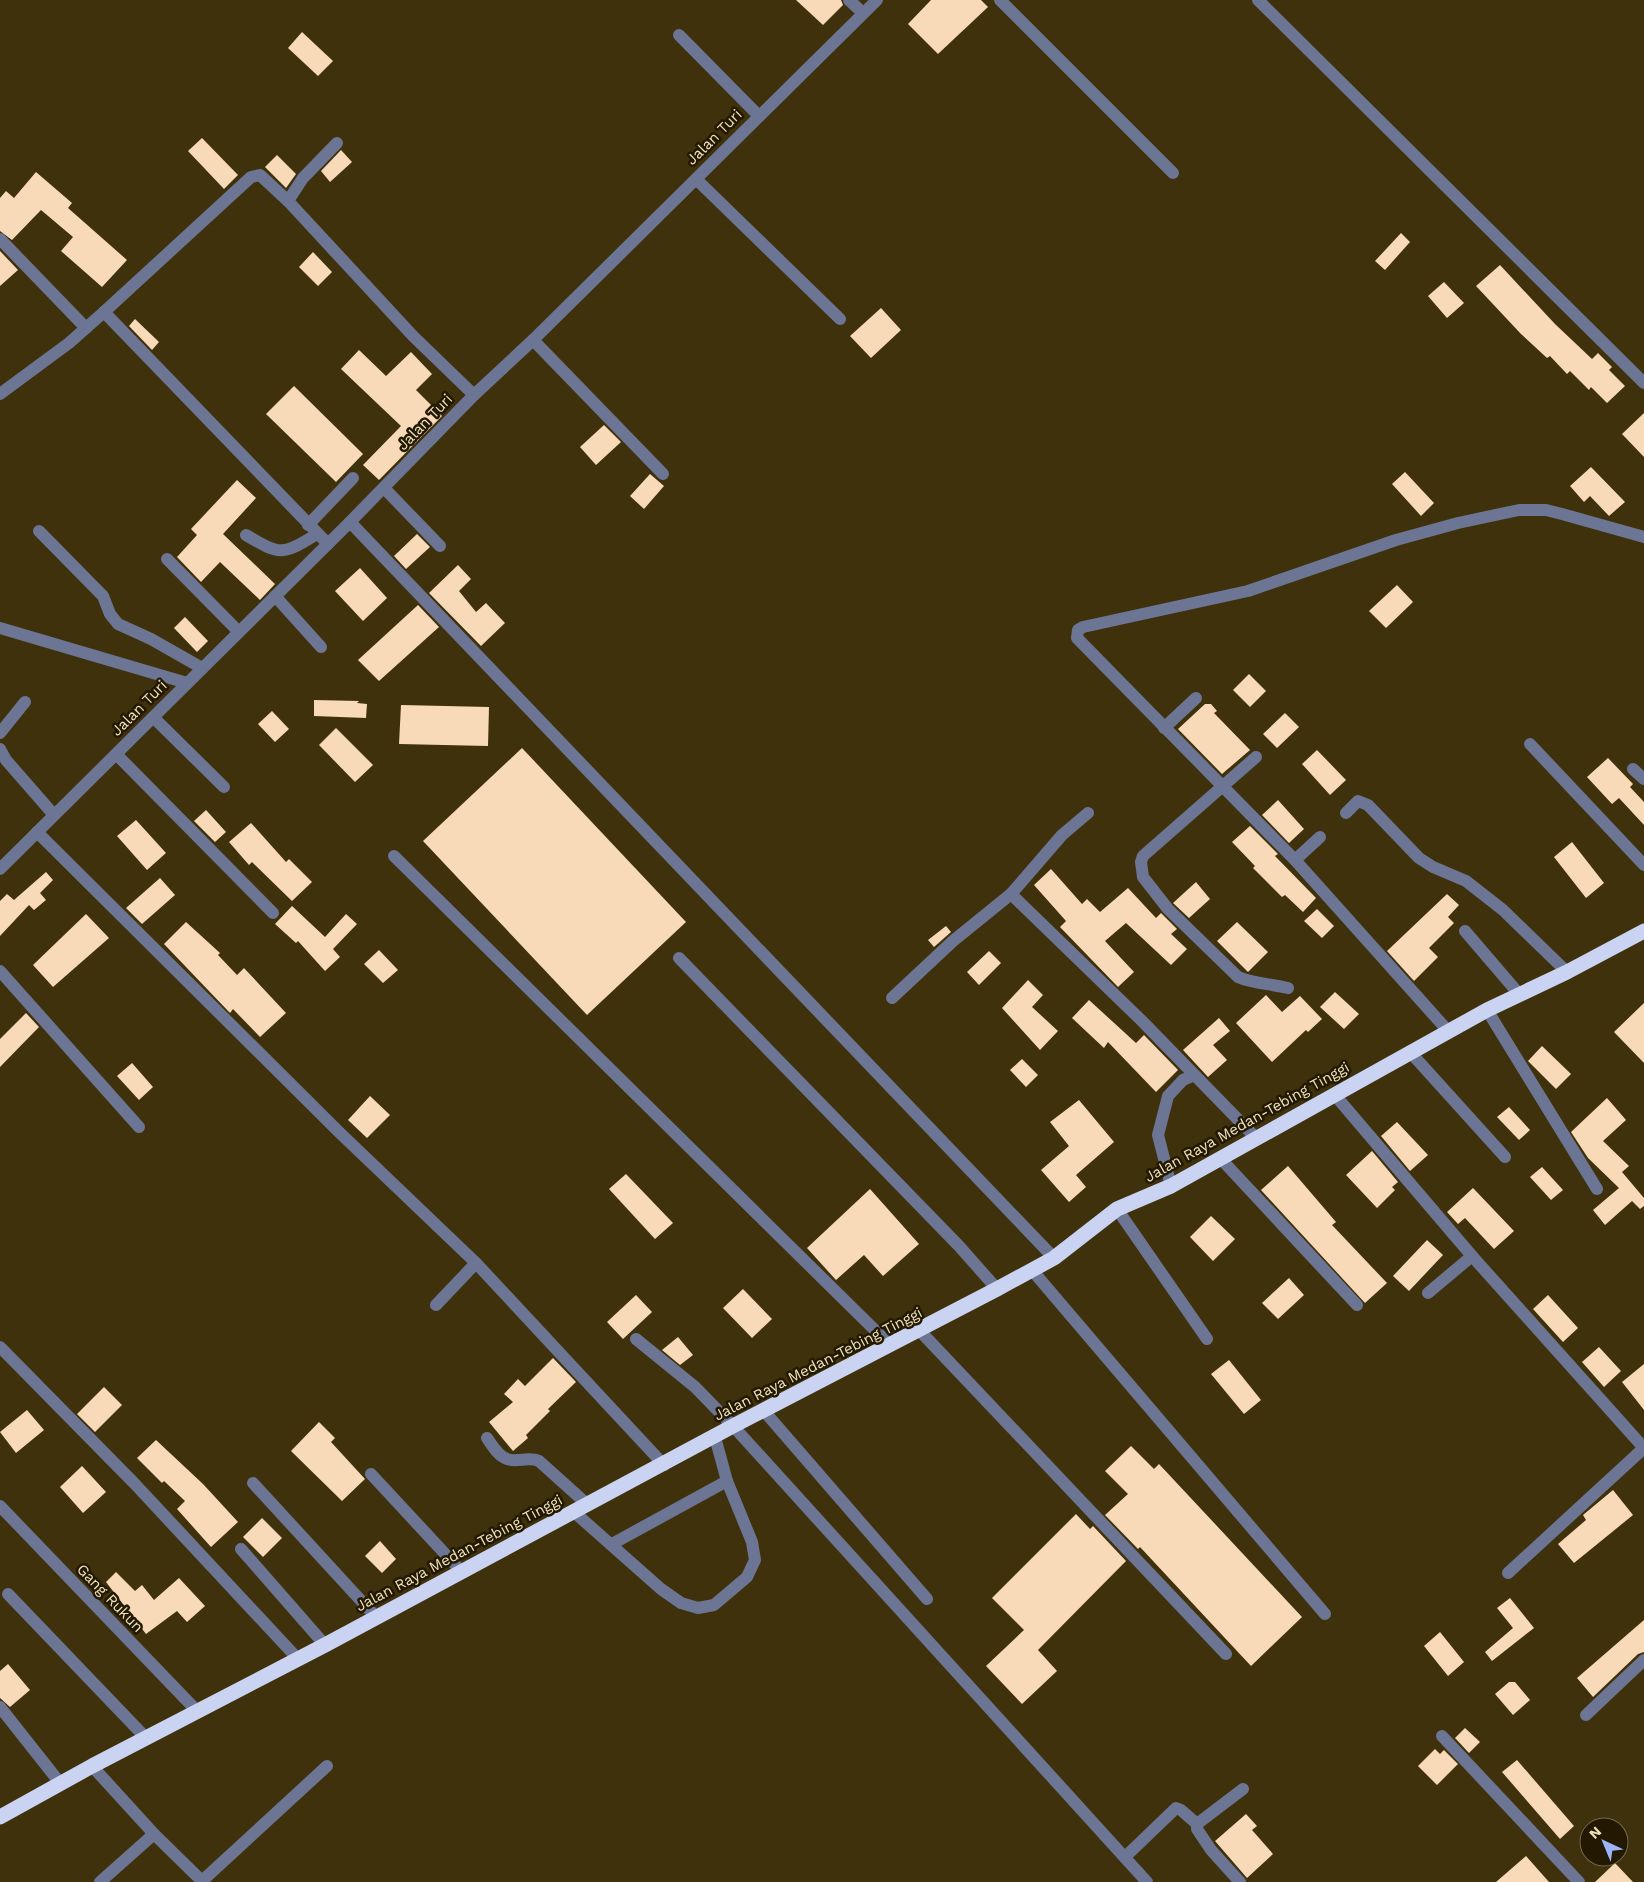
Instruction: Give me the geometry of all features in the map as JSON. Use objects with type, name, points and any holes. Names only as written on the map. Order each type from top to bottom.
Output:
[{"type":"highway","name":"Jalan Raya Medan-Tebing Tinggi","points":[[0,1817],[92,1766],[326,1645],[461,1571],[664,1465],[733,1426],[764,1412],[920,1331],[1054,1258],[1117,1209],[1171,1186],[1487,1010],[1567,972],[1644,931]]},
{"type":"street","points":[[849,0],[863,13]]},
{"type":"street","name":"Jalan Turi","points":[[0,869],[384,488],[474,395],[533,340],[877,0]]},
{"type":"street","points":[[1000,0],[1173,173]]},
{"type":"street","points":[[1258,0],[1644,383]]},
{"type":"street","points":[[679,35],[759,116]]},
{"type":"street","points":[[288,201],[303,178],[337,143]]},
{"type":"street","points":[[0,394],[86,328],[251,177],[260,175],[288,201],[413,336],[474,395]]},
{"type":"street","points":[[696,179],[840,319]]},
{"type":"street","points":[[0,240],[86,328]]},
{"type":"street","points":[[104,312],[328,544]]},
{"type":"street","points":[[533,340],[663,474]]},
{"type":"street","points":[[246,535],[269,548],[281,552],[296,547],[313,530],[353,478]]},
{"type":"street","points":[[384,488],[440,546]]},
{"type":"street","points":[[1449,1032],[1295,860],[1077,638],[1078,630],[1083,627],[1248,590],[1396,540],[1458,523],[1519,510],[1546,510],[1644,537]]},
{"type":"street","points":[[350,522],[1054,1258]]},
{"type":"street","points":[[39,531],[103,596],[110,614],[118,624],[150,639],[202,668]]},
{"type":"street","points":[[167,559],[239,632]]},
{"type":"street","points":[[276,596],[321,647]]},
{"type":"street","points":[[0,628],[187,683]]},
{"type":"street","points":[[1164,728],[1196,698]]},
{"type":"street","points":[[0,733],[25,702]]},
{"type":"street","points":[[154,718],[224,787]]},
{"type":"street","points":[[1530,744],[1644,865]]},
{"type":"street","points":[[0,749],[6,760],[54,815]]},
{"type":"street","points":[[116,754],[274,913]]},
{"type":"street","points":[[1256,757],[1143,856],[1141,862],[1143,878],[1168,909],[1238,977],[1249,982],[1259,981],[1288,988]]},
{"type":"street","points":[[1633,769],[1644,779]]},
{"type":"street","points":[[1346,812],[1358,802],[1368,805],[1419,858],[1433,867],[1466,881],[1503,910],[1567,972]]},
{"type":"street","points":[[892,998],[953,941],[1011,894],[1062,835],[1088,813]]},
{"type":"street","points":[[38,832],[340,1133],[476,1263],[664,1465]]},
{"type":"street","points":[[1295,860],[1320,837]]},
{"type":"street","points":[[394,856],[890,1345]]},
{"type":"street","points":[[1011,894],[1256,1138]]},
{"type":"street","points":[[1465,931],[1519,994]]},
{"type":"street","points":[[679,958],[959,1246],[997,1289]]},
{"type":"street","points":[[0,971],[139,1127]]},
{"type":"street","points":[[1487,1010],[1597,1190]]},
{"type":"street","points":[[1411,1053],[1505,1157]]},
{"type":"street","points":[[1171,1186],[1158,1135],[1168,1096],[1183,1080],[1194,1075]]},
{"type":"street","points":[[1334,1094],[1472,1256],[1642,1442],[1508,1573]]},
{"type":"street","points":[[1221,1159],[1357,1305]]},
{"type":"street","points":[[1117,1209],[1207,1339]]},
{"type":"street","points":[[1428,1293],[1472,1256]]},
{"type":"street","points":[[436,1305],[476,1263]]},
{"type":"street","points":[[1032,1270],[1325,1614]]},
{"type":"street","points":[[920,1331],[1226,1654]]},
{"type":"street","points":[[636,1339],[694,1387],[733,1426],[1147,1882]]},
{"type":"street","points":[[0,1347],[134,1483],[298,1659]]},
{"type":"street","points":[[764,1412],[927,1599]]},
{"type":"street","points":[[574,1512],[661,1589],[681,1603],[698,1608],[714,1605],[747,1577],[755,1560],[752,1542],[726,1481],[715,1437]]},
{"type":"street","points":[[487,1438],[504,1458],[510,1460],[529,1458],[539,1462],[588,1505]]},
{"type":"street","points":[[371,1474],[461,1571]]},
{"type":"street","points":[[612,1544],[726,1481]]},
{"type":"street","points":[[253,1483],[376,1617]]},
{"type":"street","name":"Gang Rukun","points":[[0,1506],[197,1711]]},
{"type":"street","points":[[241,1549],[326,1645]]},
{"type":"street","points":[[8,1594],[146,1738]]},
{"type":"street","points":[[1586,1715],[1644,1660]]},
{"type":"street","points":[[0,1707],[60,1783]]},
{"type":"street","points":[[1442,1736],[1579,1882]]},
{"type":"street","points":[[92,1766],[154,1834],[203,1882],[327,1766]]},
{"type":"street","points":[[1240,1882],[1200,1836],[1197,1829],[1198,1824],[1243,1789]]},
{"type":"street","points":[[1124,1856],[1176,1808],[1198,1824]]},
{"type":"street","points":[[100,1882],[154,1834]]},
{"type":"building","points":[[796,0],[841,0],[843,5],[823,25]]},
{"type":"building","points":[[931,0],[981,0],[988,7],[938,54],[908,24]]},
{"type":"building","points":[[302,32],[333,61],[318,76],[288,48]]},
{"type":"building","points":[[202,138],[238,175],[224,189],[188,151]]},
{"type":"building","points":[[341,150],[352,162],[330,182],[321,171]]},
{"type":"building","points":[[277,155],[296,174],[286,188],[265,167]]},
{"type":"building","points":[[36,172],[72,203],[68,208],[127,260],[102,287],[61,251],[73,237],[41,210],[12,240],[0,231],[0,198],[6,191],[14,198]]},
{"type":"building","points":[[1401,233],[1410,242],[1385,270],[1375,261]]},
{"type":"building","points":[[0,251],[18,270],[0,286]]},
{"type":"building","points":[[313,252],[332,272],[318,286],[299,267]]},
{"type":"building","points":[[1500,265],[1555,324],[1592,359],[1598,353],[1612,367],[1609,370],[1625,386],[1607,403],[1591,387],[1589,390],[1570,371],[1567,374],[1550,356],[1547,358],[1521,334],[1476,286]]},
{"type":"building","points":[[1444,282],[1464,303],[1447,318],[1428,296]]},
{"type":"building","points":[[881,308],[901,330],[871,358],[850,336]]},
{"type":"building","points":[[135,319],[159,342],[152,350],[129,326]]},
{"type":"building","points":[[359,350],[386,376],[411,352],[432,374],[416,390],[442,416],[379,480],[363,465],[401,426],[341,369]]},
{"type":"building","points":[[294,386],[363,454],[336,482],[266,414]]},
{"type":"building","points":[[1644,413],[1644,457],[1622,434]]},
{"type":"building","points":[[604,425],[621,442],[596,465],[580,447]]},
{"type":"building","points":[[1591,467],[1625,502],[1609,516],[1590,496],[1584,502],[1570,486]]},
{"type":"building","points":[[1405,472],[1434,503],[1421,516],[1392,484]]},
{"type":"building","points":[[650,474],[664,486],[644,509],[630,496]]},
{"type":"building","points":[[237,480],[256,498],[223,534],[275,584],[260,600],[220,562],[201,582],[177,557],[197,535],[191,529]]},
{"type":"building","points":[[417,534],[430,547],[406,569],[394,556]]},
{"type":"building","points":[[458,565],[471,579],[459,591],[476,612],[486,603],[505,623],[481,646],[429,593]]},
{"type":"building","points":[[360,568],[387,598],[363,621],[335,591]]},
{"type":"building","points":[[1397,585],[1413,602],[1386,628],[1369,611]]},
{"type":"building","points":[[418,605],[439,627],[379,681],[358,660]]},
{"type":"building","points":[[185,617],[208,641],[197,652],[174,628]]},
{"type":"building","points":[[1249,674],[1266,691],[1250,707],[1233,690]]},
{"type":"building","points":[[314,700],[359,701],[357,703],[367,704],[366,718],[314,716]]},
{"type":"building","points":[[1205,704],[1211,704],[1217,711],[1214,713],[1250,750],[1222,774],[1178,729]]},
{"type":"building","points":[[401,705],[489,707],[488,746],[399,744]]},
{"type":"building","points":[[272,711],[289,729],[275,742],[258,724]]},
{"type":"building","points":[[1285,713],[1299,727],[1277,748],[1263,734]]},
{"type":"building","points":[[336,728],[373,765],[355,782],[319,745]]},
{"type":"building","points":[[522,748],[686,922],[587,1015],[423,841]]},
{"type":"building","points":[[1317,750],[1346,780],[1330,795],[1302,764]]},
{"type":"building","points":[[1608,758],[1633,784],[1630,787],[1644,802],[1644,825],[1619,798],[1612,804],[1587,777]]},
{"type":"building","points":[[1278,800],[1304,829],[1289,843],[1262,815]]},
{"type":"building","points":[[206,810],[226,832],[215,842],[194,821]]},
{"type":"building","points":[[136,820],[166,853],[147,870],[117,836]]},
{"type":"building","points":[[251,823],[286,862],[289,859],[312,882],[292,901],[252,862],[249,865],[229,842]]},
{"type":"building","points":[[1250,826],[1278,854],[1275,856],[1316,898],[1303,912],[1285,895],[1282,897],[1253,868],[1255,866],[1232,842]]},
{"type":"building","points":[[1572,842],[1604,883],[1586,898],[1554,857]]},
{"type":"building","points":[[1051,869],[1082,904],[1087,899],[1100,912],[1128,888],[1156,918],[1161,913],[1177,929],[1171,934],[1187,949],[1171,965],[1126,923],[1105,941],[1134,972],[1118,987],[1060,927],[1066,921],[1034,885]]},
{"type":"building","points":[[46,872],[53,880],[40,893],[46,900],[34,910],[29,905],[0,936],[0,901],[7,894],[14,900]]},
{"type":"building","points":[[160,878],[175,895],[142,924],[126,908]]},
{"type":"building","points":[[1196,882],[1210,899],[1189,918],[1173,903]]},
{"type":"building","points":[[1447,894],[1459,905],[1448,917],[1454,923],[1429,948],[1438,957],[1414,981],[1387,951]]},
{"type":"building","points":[[292,906],[325,937],[346,914],[357,924],[333,949],[340,957],[325,971],[298,941],[296,943],[275,924]]},
{"type":"building","points":[[1317,909],[1334,926],[1322,938],[1304,921]]},
{"type":"building","points":[[86,914],[109,938],[53,987],[33,965]]},
{"type":"building","points":[[186,922],[220,953],[218,955],[237,975],[244,968],[286,1013],[260,1037],[233,1009],[230,1013],[164,944]]},
{"type":"building","points":[[1237,922],[1268,952],[1248,972],[1217,941]]},
{"type":"building","points":[[946,926],[951,932],[934,947],[928,940]]},
{"type":"building","points":[[379,950],[398,970],[383,983],[364,964]]},
{"type":"building","points":[[989,951],[1001,963],[979,985],[967,972]]},
{"type":"building","points":[[1028,980],[1043,995],[1032,1007],[1058,1031],[1040,1050],[1002,1008]]},
{"type":"building","points":[[1335,992],[1359,1014],[1344,1029],[1320,1007]]},
{"type":"building","points":[[1266,995],[1282,1012],[1300,996],[1322,1019],[1308,1032],[1306,1030],[1272,1062],[1236,1023]]},
{"type":"building","points":[[1089,1000],[1136,1043],[1144,1035],[1178,1070],[1156,1092],[1108,1042],[1104,1048],[1072,1018]]},
{"type":"building","points":[[1644,1003],[1644,1063],[1614,1032]]},
{"type":"building","points":[[26,1013],[39,1027],[0,1067],[0,1039]]},
{"type":"building","points":[[1219,1018],[1230,1031],[1213,1045],[1227,1060],[1208,1077],[1183,1050]]},
{"type":"building","points":[[1542,1046],[1571,1074],[1556,1089],[1528,1061]]},
{"type":"building","points":[[1022,1059],[1038,1075],[1026,1087],[1010,1070]]},
{"type":"building","points":[[132,1063],[153,1087],[139,1100],[117,1076]]},
{"type":"building","points":[[370,1096],[390,1115],[367,1138],[348,1120]]},
{"type":"building","points":[[1607,1098],[1626,1120],[1603,1141],[1629,1166],[1622,1172],[1644,1198],[1644,1206],[1640,1209],[1632,1201],[1605,1225],[1593,1210],[1619,1188],[1588,1158],[1571,1132]]},
{"type":"building","points":[[1079,1100],[1114,1142],[1076,1175],[1086,1187],[1069,1202],[1041,1170],[1069,1146],[1050,1122]]},
{"type":"building","points":[[1509,1107],[1530,1130],[1519,1140],[1497,1117]]},
{"type":"building","points":[[1397,1122],[1428,1155],[1410,1171],[1381,1136]]},
{"type":"building","points":[[1372,1151],[1398,1182],[1392,1187],[1395,1190],[1377,1208],[1346,1175]]},
{"type":"building","points":[[1288,1166],[1336,1222],[1332,1225],[1387,1283],[1365,1303],[1261,1190]]},
{"type":"building","points":[[1542,1167],[1563,1190],[1551,1200],[1530,1177]]},
{"type":"building","points":[[626,1174],[673,1223],[655,1239],[609,1189]]},
{"type":"building","points":[[1473,1188],[1514,1231],[1494,1249],[1465,1218],[1458,1224],[1447,1212]]},
{"type":"building","points":[[870,1189],[919,1244],[883,1276],[864,1255],[836,1280],[807,1248]]},
{"type":"building","points":[[1211,1216],[1235,1239],[1213,1261],[1190,1237]]},
{"type":"building","points":[[1427,1240],[1443,1255],[1409,1291],[1393,1276]]},
{"type":"building","points":[[1289,1278],[1304,1295],[1278,1319],[1262,1303]]},
{"type":"building","points":[[743,1289],[772,1319],[752,1338],[723,1308]]},
{"type":"building","points":[[636,1295],[652,1312],[623,1339],[607,1322]]},
{"type":"building","points":[[1548,1295],[1578,1328],[1563,1342],[1533,1309]]},
{"type":"building","points":[[678,1337],[693,1355],[680,1365],[662,1350]]},
{"type":"building","points":[[1599,1347],[1621,1371],[1604,1387],[1582,1362]]},
{"type":"building","points":[[553,1358],[576,1382],[548,1409],[550,1411],[526,1435],[528,1438],[513,1451],[489,1422],[513,1402],[504,1394],[518,1379],[525,1386]]},
{"type":"building","points":[[1229,1360],[1261,1400],[1244,1414],[1211,1374]]},
{"type":"building","points":[[1644,1364],[1644,1410],[1622,1382]]},
{"type":"building","points":[[104,1387],[122,1405],[95,1432],[77,1414]]},
{"type":"building","points":[[27,1410],[44,1430],[16,1453],[0,1432]]},
{"type":"building","points":[[319,1422],[335,1438],[331,1442],[365,1479],[342,1501],[291,1451]]},
{"type":"building","points":[[156,1440],[203,1484],[238,1522],[211,1547],[177,1509],[185,1501],[164,1481],[162,1483],[137,1458]]},
{"type":"building","points":[[1131,1446],[1154,1469],[1159,1464],[1302,1617],[1251,1666],[1140,1547],[1138,1549],[1105,1515],[1128,1494],[1105,1471]]},
{"type":"building","points":[[82,1466],[106,1492],[83,1513],[60,1487]]},
{"type":"building","points":[[1613,1490],[1633,1515],[1574,1563],[1558,1544],[1586,1520],[1583,1515]]},
{"type":"building","points":[[1076,1514],[1090,1529],[1093,1526],[1126,1561],[1038,1650],[1057,1671],[1022,1704],[986,1666],[1024,1630],[992,1598]]},
{"type":"building","points":[[262,1518],[282,1538],[263,1557],[243,1537]]},
{"type":"building","points":[[380,1541],[396,1559],[382,1573],[365,1556]]},
{"type":"building","points":[[116,1572],[135,1591],[142,1585],[154,1600],[179,1578],[205,1606],[187,1622],[177,1611],[146,1634],[106,1582]]},
{"type":"building","points":[[1510,1598],[1534,1628],[1492,1661],[1485,1652],[1513,1628],[1497,1608]]},
{"type":"building","points":[[1644,1620],[1644,1652],[1638,1654],[1593,1697],[1577,1678]]},
{"type":"building","points":[[1440,1632],[1464,1662],[1448,1676],[1424,1646]]},
{"type":"building","points":[[8,1664],[30,1690],[10,1707],[0,1698],[0,1671]]},
{"type":"building","points":[[1509,1682],[1515,1682],[1530,1700],[1513,1715],[1495,1694]]},
{"type":"building","points":[[1465,1728],[1480,1742],[1469,1753],[1455,1738]]},
{"type":"building","points":[[1435,1749],[1440,1754],[1444,1750],[1458,1764],[1437,1785],[1418,1766]]},
{"type":"building","points":[[1517,1760],[1574,1826],[1560,1839],[1502,1772]]},
{"type":"building","points":[[1246,1814],[1257,1826],[1252,1830],[1273,1854],[1247,1878],[1215,1841]]},
{"type":"building","points":[[1526,1856],[1549,1882],[1496,1882]]},
{"type":"building","points":[[1611,1867],[1619,1867],[1633,1882],[1595,1882]]}]
